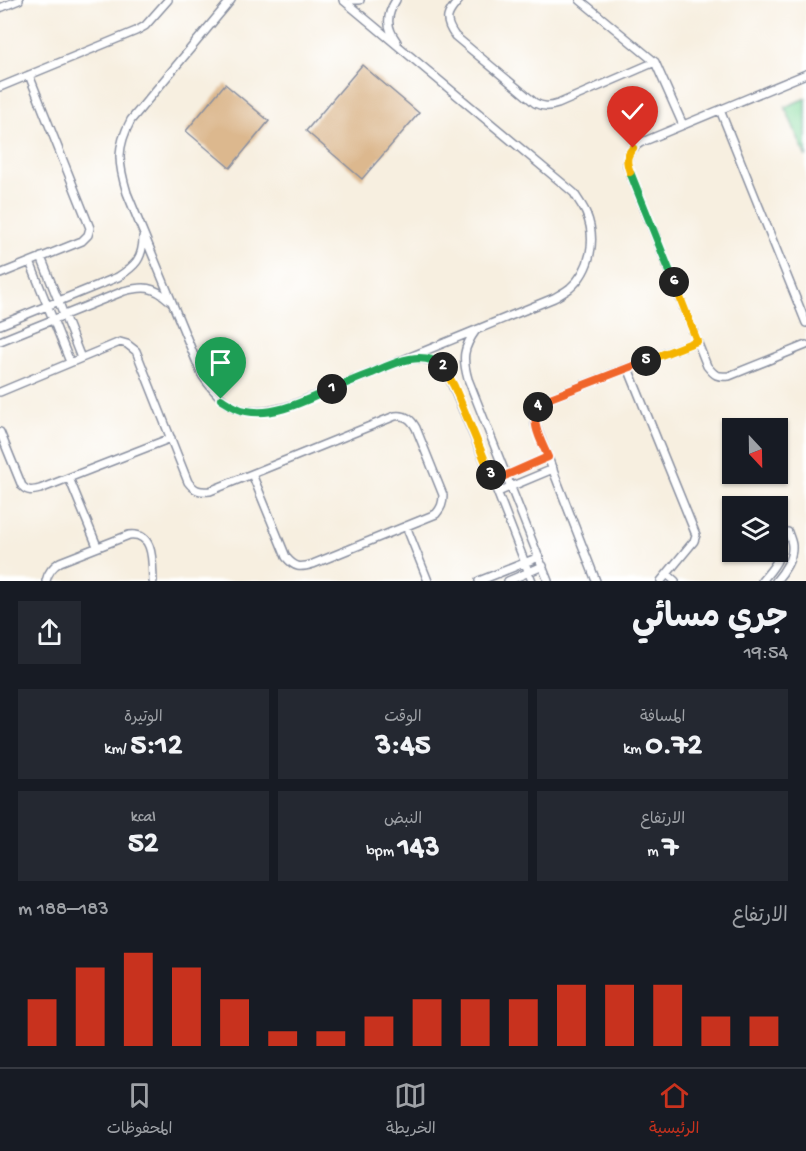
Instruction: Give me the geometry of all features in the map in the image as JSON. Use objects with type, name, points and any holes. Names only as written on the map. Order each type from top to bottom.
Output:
[{"type":"street","points":[[0,8],[19,0]]},
{"type":"street","points":[[0,87],[136,31],[145,26],[168,0]]},
{"type":"street","points":[[231,0],[131,120],[124,133],[120,154],[122,176],[127,193],[202,375],[221,399],[245,411],[261,412],[293,405],[554,298],[578,280],[591,254],[590,226],[585,211],[573,193],[343,0]]},
{"type":"street","points":[[352,0],[360,0]]},
{"type":"street","points":[[396,0],[390,13],[390,32],[402,49]]},
{"type":"street","points":[[459,0],[447,17],[449,28],[455,36],[535,103],[542,106],[558,104],[655,62]]},
{"type":"street","points":[[580,0],[655,62],[683,125]]},
{"type":"street","points":[[806,74],[640,143],[633,148],[627,158],[627,165],[707,366],[712,372],[718,377],[729,376],[806,345]]},
{"type":"street","points":[[0,274],[82,241],[88,235],[90,228],[29,75]]},
{"type":"street","points":[[720,110],[806,323]]},
{"type":"street","points":[[0,325],[118,277],[132,268],[141,253],[143,232]]},
{"type":"street","points":[[41,257],[81,358]]},
{"type":"street","points":[[30,262],[70,362]]},
{"type":"street","points":[[0,341],[137,287],[160,292],[172,302]]},
{"type":"street","points":[[476,330],[468,341],[464,357],[468,379],[549,581]]},
{"type":"street","points":[[597,581],[535,424],[540,405],[545,400],[697,341]]},
{"type":"street","points":[[0,392],[120,342],[132,347],[138,356],[188,482],[197,491],[210,491],[395,416],[402,415],[408,417],[416,428],[443,495],[443,501],[436,514],[313,564],[298,566],[292,564],[286,557],[252,474]]},
{"type":"street","points":[[400,361],[420,358],[439,364],[445,369],[498,492],[532,581]]},
{"type":"street","points":[[628,368],[696,535],[694,541],[661,581]]},
{"type":"street","points":[[0,432],[22,486],[32,491],[171,438]]},
{"type":"street","points":[[493,481],[548,457]]},
{"type":"street","points":[[498,492],[552,469]]},
{"type":"street","points":[[69,478],[97,546]]},
{"type":"street","points":[[406,526],[428,581]]},
{"type":"street","points":[[776,581],[788,564],[793,546],[788,532]]},
{"type":"street","points":[[46,581],[49,571],[60,562],[97,546],[136,534],[149,544],[153,581]]},
{"type":"street","points":[[479,581],[539,557]]},
{"type":"street","points":[[762,581],[776,562]]},
{"type":"street","points":[[508,581],[543,567]]},
{"type":"street","points":[[667,574],[675,581]]},
{"type":"green space","points":[[806,98],[806,157],[785,107]]},
{"type":"building","points":[[362,65],[419,113],[362,179],[306,131]]},
{"type":"building","points":[[225,84],[269,121],[230,168],[186,131]]},
{"type":"route","points":[[221,399],[245,411],[275,410],[293,405],[400,361],[420,358],[439,364],[445,369],[493,481],[548,457],[535,424],[536,410],[545,400],[697,341],[627,165],[627,158],[633,148]]}]
